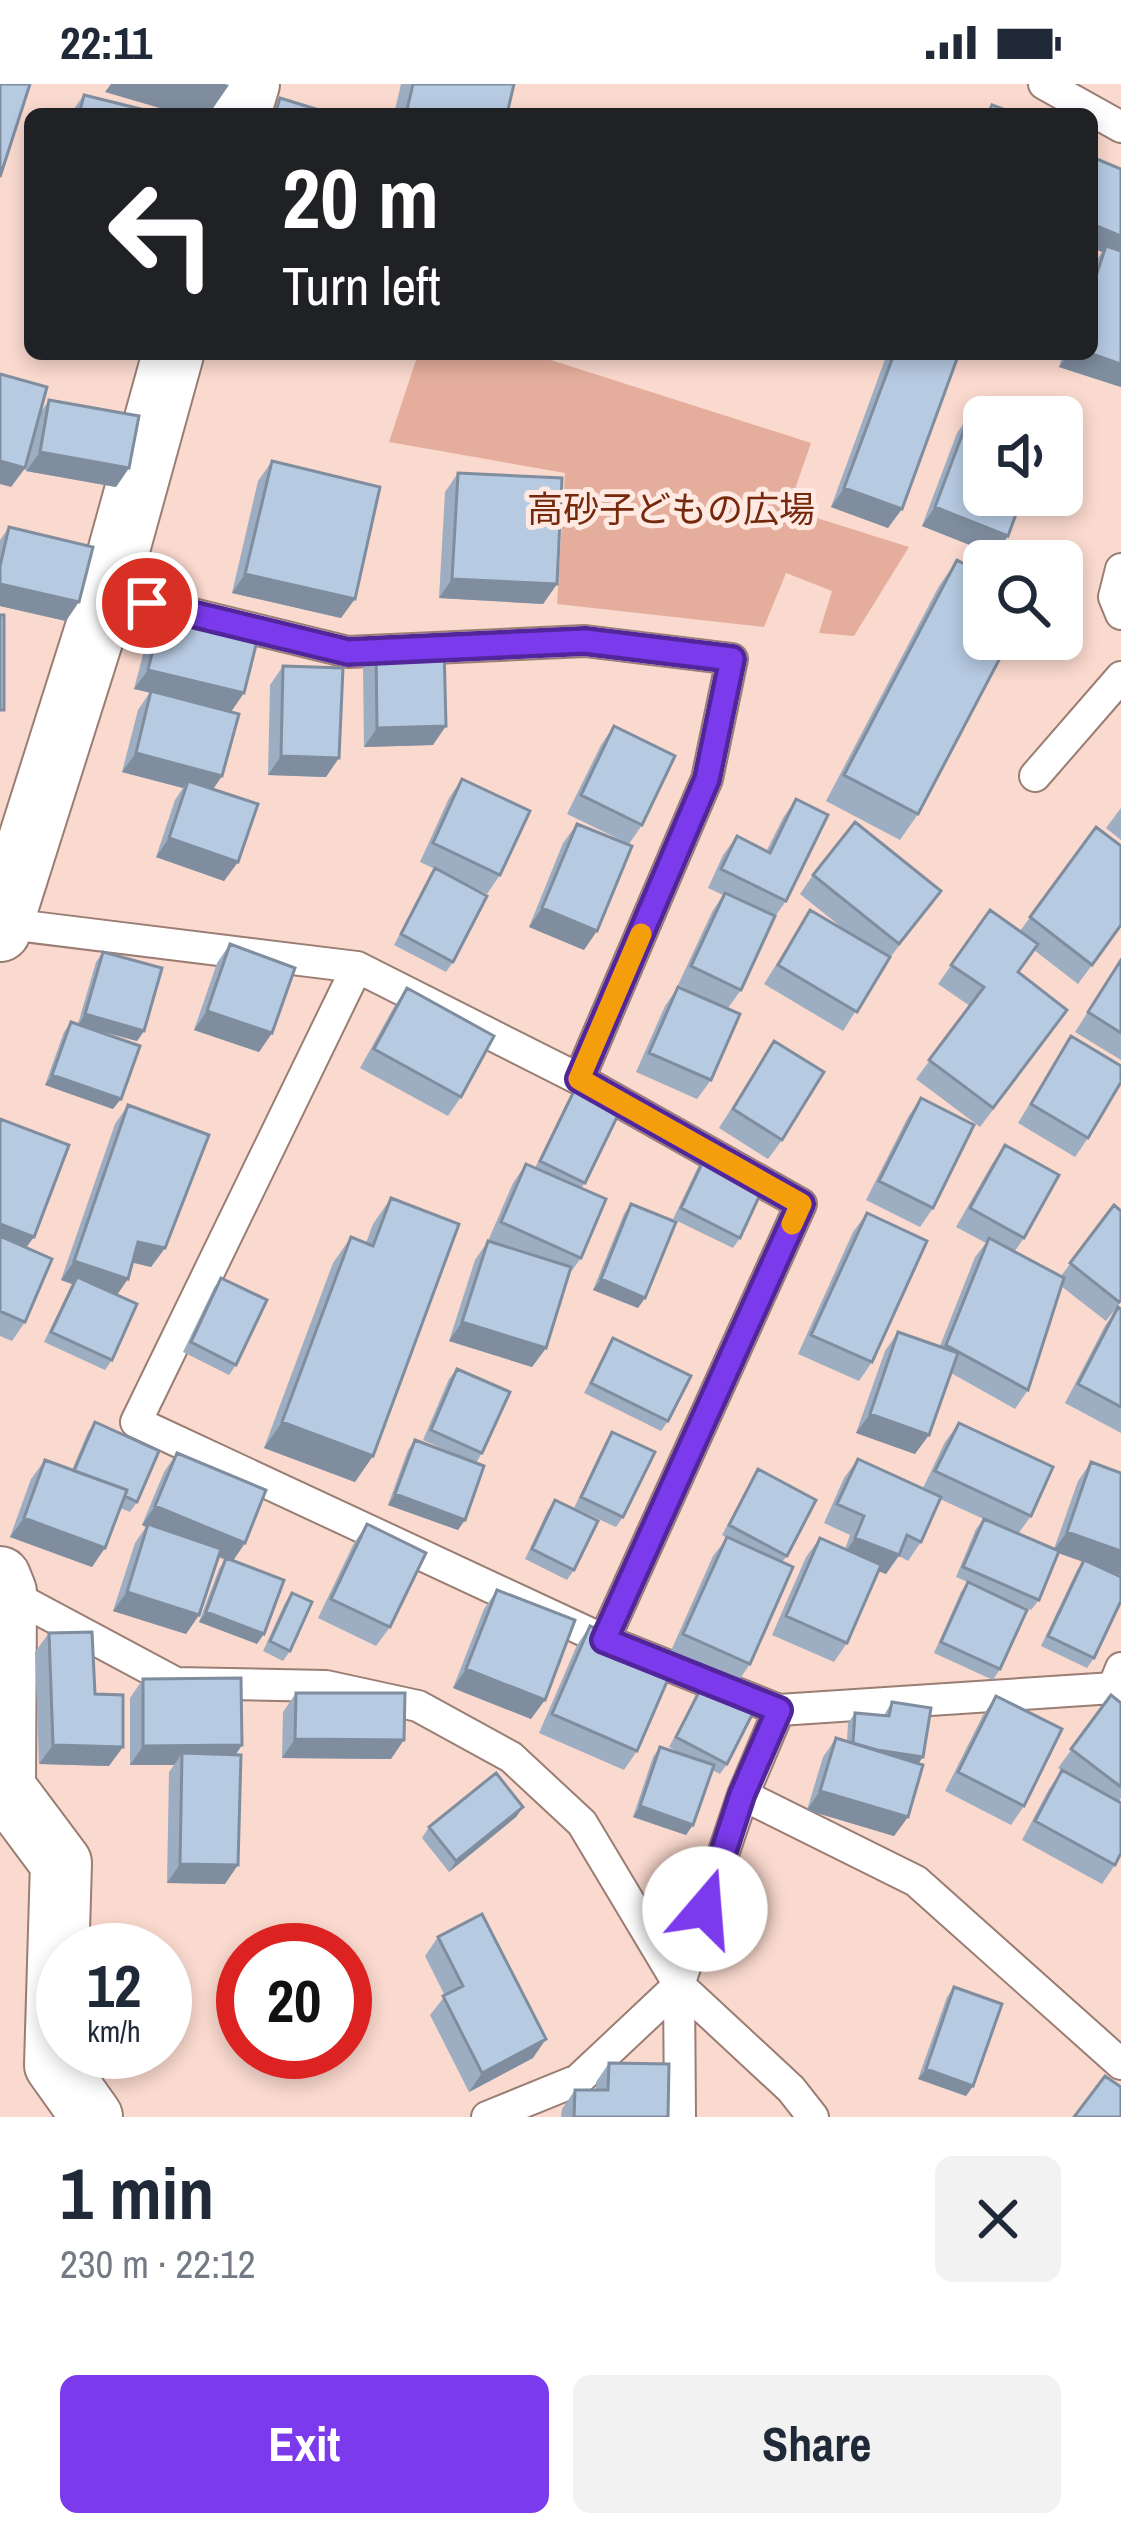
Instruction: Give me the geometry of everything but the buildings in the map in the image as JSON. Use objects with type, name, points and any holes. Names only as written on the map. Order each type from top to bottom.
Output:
[{"type":"street","points":[[2,926],[107,593],[171,360]]},
{"type":"street","points":[[3,1585],[4,1788],[62,1863],[55,2065],[92,2117]]},
{"type":"lane","points":[[1044,84],[1086,108]]},
{"type":"lane","points":[[1121,568],[1114,597],[1121,614]]},
{"type":"lane","points":[[107,593],[348,652],[585,641],[732,659],[707,779],[579,1079]]},
{"type":"lane","points":[[1035,776],[1121,677]]},
{"type":"lane","points":[[2,926],[357,967],[579,1079],[801,1204],[604,1640]]},
{"type":"lane","points":[[357,967],[136,1422],[604,1640],[779,1710],[1119,1683]]},
{"type":"lane","points":[[3,1585],[176,1682],[326,1686],[418,1706],[511,1757],[582,1822],[679,1985],[791,2089],[813,2117]]},
{"type":"lane","points":[[680,2117],[679,1985],[742,1795],[779,1710]]},
{"type":"lane","points":[[742,1795],[916,1881],[1121,2065]]},
{"type":"lane","points":[[487,2117],[578,2080],[679,1985]]},
{"type":"green space","name":"高砂子どもの広場","points":[[416,360],[551,360],[811,443],[788,509],[909,547],[854,636],[819,633],[832,591],[786,573],[764,627],[557,604],[565,473],[389,442]]},
{"type":"slow traffic","points":[[641,934],[579,1079],[801,1204],[792,1224]]},
{"type":"route","points":[[147,603],[348,652],[585,641],[732,659],[707,779],[579,1079],[801,1204],[604,1640],[779,1710],[742,1795],[705,1909]]}]
